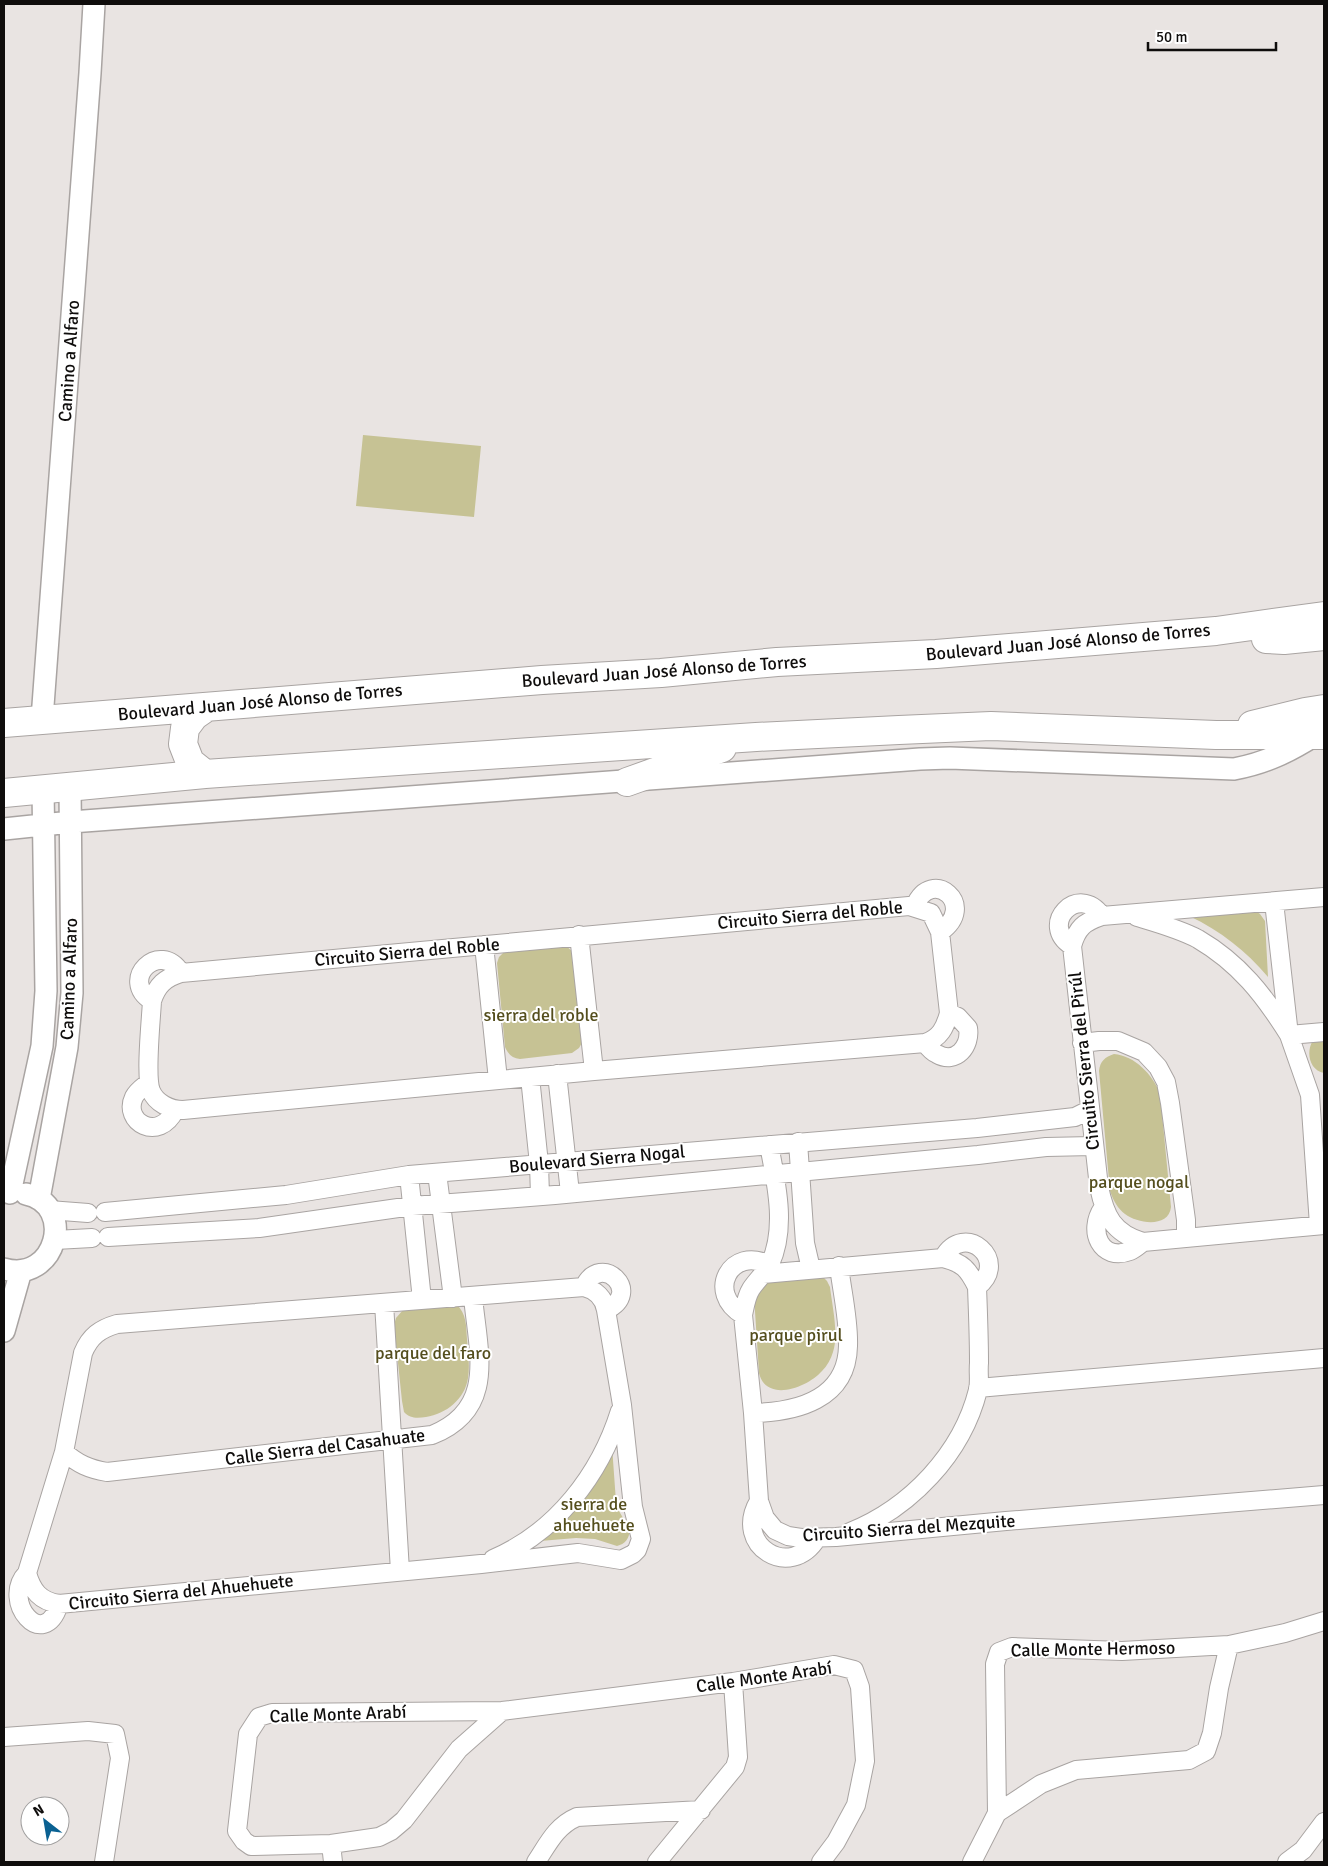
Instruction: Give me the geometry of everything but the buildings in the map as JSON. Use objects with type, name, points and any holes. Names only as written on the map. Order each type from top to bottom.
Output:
[{"type":"main road","name":"Boulevard Juan José Alonso de Torres","points":[[4,723],[542,680],[661,673],[777,662],[936,654],[1216,631],[1324,616]]},
{"type":"main road","points":[[1216,631],[1284,640],[1324,636]]},
{"type":"main road","points":[[205,774],[190,762],[183,744],[185,728],[194,716],[207,707]]},
{"type":"main road","points":[[1216,734],[1324,709]]},
{"type":"main road","points":[[4,793],[205,774],[756,737],[991,726],[1216,734],[1320,735]]},
{"type":"main road","points":[[627,782],[756,737]]},
{"type":"street","name":"Camino a Alfaro","points":[[42,719],[94,4]]},
{"type":"street","points":[[4,829],[71,822],[950,758],[1234,769],[1271,760],[1320,735]]},
{"type":"street","name":"Camino a Alfaro","points":[[44,1205],[67,1047],[72,993],[71,822],[57,788]]},
{"type":"street","name":"Camino a Alfaro","points":[[7,1194],[42,1046],[46,991],[43,825],[57,788]]},
{"type":"street","points":[[915,906],[923,894],[929,890],[936,889],[948,893],[953,898],[955,912],[948,925],[940,932]]},
{"type":"street","name":"Circuito Sierra del Pirúl","points":[[1322,1225],[1143,1242],[1131,1238],[1120,1230],[1103,1208],[1093,1146],[1072,946],[1075,935],[1081,926],[1102,916],[1324,897]]},
{"type":"street","points":[[1274,902],[1289,1035]]},
{"type":"street","name":"Circuito Sierra del Roble","points":[[148,1083],[152,1001],[162,982],[181,973],[579,935],[915,906],[931,913],[940,932],[949,1013]]},
{"type":"street","points":[[1129,914],[1188,934],[1219,953],[1246,976],[1270,1003],[1289,1035],[1317,1095],[1322,1225]]},
{"type":"street","points":[[579,935],[594,1070]]},
{"type":"street","points":[[484,945],[498,1080]]},
{"type":"street","points":[[175,1110],[165,1124],[158,1127],[150,1127],[143,1125],[137,1120],[133,1113],[133,1099],[148,1083],[155,1098],[162,1104],[175,1110],[594,1070],[925,1043],[940,1034],[947,1023],[949,1013],[958,1017],[968,1028],[968,1043],[964,1049],[952,1057],[938,1055],[925,1043]]},
{"type":"street","points":[[1289,1035],[1324,1032]]},
{"type":"street","points":[[1082,1043],[1118,1041],[1144,1052],[1158,1066],[1166,1082],[1170,1103],[1186,1220],[1186,1238]]},
{"type":"street","points":[[558,1074],[570,1193]]},
{"type":"street","points":[[530,1077],[539,1164],[540,1196]]},
{"type":"street","name":"Boulevard Sierra Nogal","points":[[44,1205],[96,1213],[286,1195],[410,1175],[977,1128],[1075,1117],[1089,1110]]},
{"type":"street","points":[[798,1142],[805,1243],[811,1269]]},
{"type":"street","name":"Circuito Sierra del Mezquite","points":[[769,1145],[775,1174],[779,1237],[766,1269],[751,1290],[743,1315],[753,1413],[759,1501],[765,1518],[775,1530],[788,1536],[836,1537],[1026,1519],[1324,1495]]},
{"type":"street","name":"Boulevard Sierra Nogal","points":[[55,1240],[259,1228],[441,1203],[540,1196],[1046,1147],[1093,1146]]},
{"type":"street","points":[[437,1173],[453,1298]]},
{"type":"street","points":[[410,1175],[422,1300]]},
{"type":"street","points":[[4,1331],[13,1270],[33,1268],[43,1261],[55,1240],[56,1230],[54,1220],[44,1205],[30,1195],[7,1194]]},
{"type":"street","points":[[943,1258],[947,1251],[960,1243],[976,1244],[982,1249],[987,1255],[989,1269],[983,1283],[977,1287]]},
{"type":"street","points":[[743,1315],[735,1310],[726,1298],[724,1290],[727,1274],[738,1263],[754,1259],[766,1269],[811,1269],[943,1258],[964,1266],[977,1287],[978,1388],[959,1436],[927,1480],[907,1498],[885,1514],[861,1527],[836,1537]]},
{"type":"street","points":[[753,1413],[791,1409],[807,1404],[828,1392],[838,1380],[847,1360],[848,1346],[839,1266]]},
{"type":"street","points":[[59,1604],[52,1617],[40,1624],[26,1623],[14,1615],[8,1602],[8,1594],[15,1581],[27,1573],[64,1452],[83,1353],[87,1343],[94,1334],[104,1328],[117,1324],[584,1288],[587,1280],[601,1272],[616,1278],[622,1293],[620,1301],[614,1307],[606,1310]]},
{"type":"street","name":"Circuito Sierra del Ahuehuete","points":[[27,1573],[30,1584],[38,1596],[59,1604],[578,1553],[621,1560],[629,1557],[637,1550],[641,1534],[633,1507],[622,1404],[606,1310],[602,1298],[597,1293],[584,1288]]},
{"type":"street","name":"Calle Sierra del Casahuate","points":[[64,1452],[76,1462],[92,1469],[107,1472],[392,1439],[425,1437],[446,1430],[468,1410],[475,1396],[480,1368],[473,1296]]},
{"type":"street","points":[[384,1303],[400,1571]]},
{"type":"street","points":[[978,1388],[1324,1358]]},
{"type":"street","name":"Circuito Sierra del Ahuehuete","points":[[481,1564],[502,1556],[539,1532],[571,1502],[597,1466],[622,1404]]},
{"type":"street","points":[[759,1501],[754,1509],[751,1528],[758,1545],[765,1551],[781,1558],[799,1556],[813,1546],[817,1538]]},
{"type":"street","name":"Calle Monte Hermoso","points":[[972,1862],[997,1813],[995,1664],[999,1652],[1012,1647],[1122,1651],[1229,1645],[1285,1633],[1324,1621]]},
{"type":"street","name":"Calle Monte Hermoso","points":[[997,1813],[1041,1784],[1076,1770],[1189,1760],[1206,1751],[1212,1733],[1219,1688],[1229,1645]]},
{"type":"street","name":"Calle Monte Arabí","points":[[502,1711],[459,1749],[404,1820],[391,1831],[379,1837],[331,1844],[251,1846],[244,1841],[237,1831],[248,1734],[259,1717],[272,1713],[502,1711],[733,1682],[834,1665],[854,1670],[860,1688],[865,1761],[856,1805],[836,1842],[821,1862]]},
{"type":"street","points":[[657,1862],[735,1767],[738,1757],[733,1682]]},
{"type":"street","points":[[4,1737],[88,1731],[115,1734],[120,1758],[104,1862]]},
{"type":"street","points":[[536,1862],[566,1822],[578,1817],[701,1810]]},
{"type":"street","points":[[1287,1862],[1303,1850],[1324,1822]]},
{"type":"street","points":[[331,1844],[333,1862]]},
{"type":"green space","points":[[363,435],[481,446],[474,517],[356,506]]},
{"type":"green space","points":[[1254,910],[1265,921],[1268,977],[1232,942],[1212,928],[1189,916]]},
{"type":"green space","name":"sierra del roble","points":[[565,945],[573,952],[583,1041],[579,1048],[572,1053],[515,1058],[509,1054],[505,1047],[497,963],[499,957],[506,950]]},
{"type":"green space","points":[[1324,1036],[1324,1073],[1315,1069],[1312,1065],[1309,1051],[1312,1042]]},
{"type":"green space","name":"parque nogal","points":[[1114,1054],[1129,1058],[1142,1067],[1157,1086],[1160,1093],[1171,1207],[1169,1214],[1159,1221],[1145,1222],[1125,1214],[1116,1204],[1110,1191],[1099,1071],[1100,1065],[1104,1060]]},
{"type":"green space","name":"parque pirul","points":[[823,1277],[830,1287],[834,1320],[835,1345],[830,1360],[822,1371],[807,1383],[788,1390],[770,1388],[763,1382],[759,1373],[754,1296],[759,1282]]},
{"type":"green space","name":"parque del faro","points":[[456,1304],[464,1316],[466,1325],[469,1373],[466,1386],[459,1399],[441,1413],[414,1418],[404,1412],[402,1401],[394,1325],[396,1318],[403,1310]]},
{"type":"green space","name":"sierra de ahuehuete","points":[[612,1446],[616,1502],[630,1530],[626,1541],[617,1546],[595,1539],[576,1538],[528,1542]]}]
